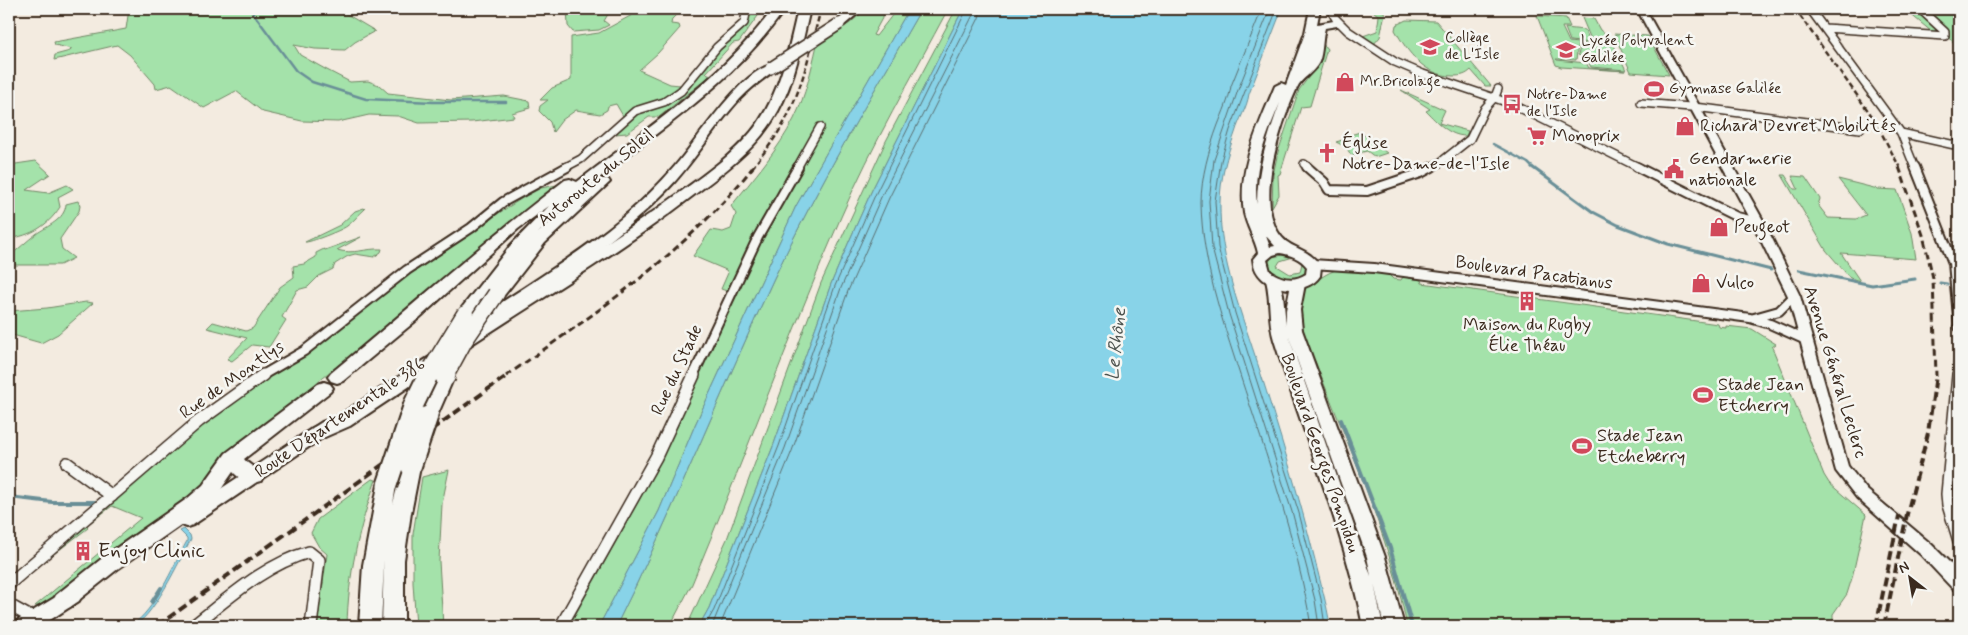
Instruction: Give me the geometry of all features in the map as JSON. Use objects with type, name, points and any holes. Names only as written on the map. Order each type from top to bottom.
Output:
[{"type":"highway","name":"Autoroute du Soleil","points":[[370,626],[373,565],[387,485],[414,404],[430,372],[465,314],[488,281],[527,236],[571,194],[690,103],[728,69],[756,40],[779,9]]},
{"type":"highway","name":"Autoroute du Soleil","points":[[393,626],[394,560],[401,513],[411,467],[428,416],[445,376],[464,342],[496,294],[540,240],[578,204],[702,105],[741,71],[769,40],[792,9]]},
{"type":"highway","points":[[318,433],[344,421],[519,304],[648,222],[726,163],[756,133],[774,106],[789,68],[804,9]]},
{"type":"highway","points":[[63,601],[112,562],[195,504],[210,490],[233,458],[330,382],[533,210],[590,170],[616,158]]},
{"type":"highway","points":[[233,458],[242,470],[254,476]]},
{"type":"main road","name":"Route Départementale 386","points":[[36,624],[63,601],[254,476],[578,259],[616,230],[649,201],[684,164],[732,101],[753,81],[839,24],[858,9]]},
{"type":"main road","points":[[1266,254],[1251,212],[1250,188],[1252,174],[1256,150],[1293,53],[1306,9]]},
{"type":"main road","points":[[1288,250],[1273,236],[1268,228],[1263,204],[1264,187],[1268,157],[1311,28],[1315,9]]},
{"type":"main road","name":"Avenue Général Leclerc","points":[[1641,9],[1758,222],[1794,296],[1808,341],[1836,452],[1844,472],[1864,497],[1923,547],[1958,580]]},
{"type":"main road","points":[[1292,85],[1311,67],[1321,26],[1339,23]]},
{"type":"main road","points":[[1276,250],[1288,250],[1303,255],[1312,264],[1313,276],[1307,281],[1298,284],[1288,284],[1273,280],[1265,274],[1260,266],[1260,260],[1266,254],[1276,250]]},
{"type":"main road","name":"Boulevard Georges Pompidou","points":[[1273,280],[1277,290],[1276,309],[1281,338],[1351,539],[1363,579],[1373,626]]},
{"type":"main road","name":"Boulevard Georges Pompidou","points":[[1298,284],[1292,317],[1298,345],[1376,557],[1394,626]]},
{"type":"main road","points":[[1376,557],[1400,626]]},
{"type":"street","points":[[484,218],[508,198],[581,159],[635,111],[664,102],[681,91],[717,47],[744,23],[747,9]]},
{"type":"street","points":[[1330,9],[1339,23],[1366,44],[1406,67],[1495,97],[1523,109],[1737,217],[1758,222]]},
{"type":"street","points":[[1810,9],[1901,133],[1946,245],[1956,279],[1959,326]]},
{"type":"street","points":[[1825,28],[1945,36],[1945,32],[1920,9]]},
{"type":"street","points":[[1304,164],[1324,182],[1329,190],[1360,192],[1426,171],[1441,162],[1470,139],[1485,108],[1495,97],[1498,89]]},
{"type":"street","points":[[1641,103],[1696,107],[1860,129]]},
{"type":"street","name":"Rue du Stade","points":[[561,626],[656,457],[758,236],[820,127]]},
{"type":"street","points":[[1901,133],[1959,146]]},
{"type":"street","name":"Rue de Montlys","points":[[9,584],[199,420],[262,376],[304,351],[407,270],[484,218]]},
{"type":"street","name":"Boulevard Pacatianus","points":[[1312,264],[1374,268],[1750,318],[1776,326],[1808,341]]},
{"type":"street","name":"Boulevard Pacatianus","points":[[1750,318],[1779,311],[1794,296]]},
{"type":"street","points":[[1959,360],[1947,494],[1948,505],[1959,541]]},
{"type":"street","points":[[67,463],[112,496]]},
{"type":"street","points":[[193,626],[274,566],[298,554],[309,552],[319,560],[311,626]]},
{"type":"street","points":[[9,605],[36,624]]},
{"type":"green space","points":[[129,9],[338,9],[375,31],[345,50],[315,49],[294,45],[300,55],[350,82],[368,81],[379,85],[388,93],[451,100],[504,96],[529,101],[530,108],[512,113],[514,117],[472,122],[419,123],[398,116],[369,115],[338,122],[302,121],[263,112],[236,91],[204,108],[171,85],[156,89],[155,84],[130,55],[117,45],[54,60],[55,55],[72,49],[55,45],[54,42],[126,29]]},
{"type":"green space","points":[[567,9],[611,9],[604,21],[609,25],[599,30],[573,32],[568,26]]},
{"type":"green space","points":[[643,9],[682,9],[672,19],[671,24],[679,25],[680,28],[658,53],[639,70],[670,84],[680,85],[665,98],[636,108],[623,116],[616,104],[608,106],[607,110],[600,114],[576,110],[562,120],[553,132],[550,122],[539,111],[540,106],[548,100],[540,100],[552,88],[571,80],[571,37],[599,33]]},
{"type":"green space","points":[[750,9],[763,9],[739,42],[733,43],[706,73],[711,75],[659,117],[649,117],[627,133],[615,134],[629,118],[641,111],[679,96],[723,46],[748,25]]},
{"type":"green space","points":[[866,9],[887,9],[873,35],[876,36],[897,9],[909,9],[796,206],[695,425],[659,511],[599,626],[569,626],[654,473],[735,294],[721,289],[728,273],[726,270],[693,256],[711,230],[723,232],[731,229],[736,214],[731,206],[773,153],[794,119],[805,92],[817,45],[850,23]]},
{"type":"green space","points":[[921,9],[948,9],[879,137],[853,190],[803,308],[692,584],[670,626],[616,626],[657,540],[754,321],[791,243],[845,142]]},
{"type":"green space","points":[[956,9],[963,9],[872,190],[831,284],[774,444],[709,608],[699,626],[687,626],[727,539],[821,283],[886,141]]},
{"type":"green space","points":[[1366,9],[1379,9],[1385,13],[1380,37],[1373,45],[1360,37],[1377,31],[1379,16],[1373,11]]},
{"type":"green space","points":[[1849,9],[1918,9],[1944,33],[1932,32],[1909,13]]},
{"type":"green space","points":[[1922,9],[1959,9],[1959,46],[1947,37]]},
{"type":"green space","points":[[1537,16],[1566,18],[1570,27],[1562,27],[1569,42],[1578,43],[1576,60],[1557,60],[1586,63],[1589,68],[1625,71],[1561,67],[1556,65]]},
{"type":"green space","points":[[1582,18],[1594,19],[1600,30],[1611,39],[1626,70],[1591,67],[1586,58],[1578,55],[1581,44],[1593,44]]},
{"type":"green space","points":[[1406,20],[1436,21],[1491,86],[1485,86],[1471,70],[1463,75],[1443,75],[1426,68],[1418,62],[1395,30],[1396,25]]},
{"type":"green space","points":[[1565,28],[1585,30],[1591,43],[1570,41]]},
{"type":"green space","points":[[1614,34],[1648,36],[1669,75],[1631,72]]},
{"type":"green space","points":[[1322,43],[1327,49],[1310,106],[1301,107],[1280,174],[1278,175],[1279,195],[1272,207],[1273,175],[1278,152],[1299,90],[1320,62]]},
{"type":"green space","points":[[1401,90],[1445,110],[1439,123],[1468,131],[1466,136],[1454,134],[1444,128],[1426,111],[1430,109]]},
{"type":"green space","points":[[1360,132],[1387,153],[1375,157],[1367,151],[1351,155],[1346,147],[1336,142]]},
{"type":"green space","points":[[36,161],[50,174],[26,190],[48,193],[67,185],[73,189],[58,197],[60,207],[44,225],[24,235],[9,239],[9,165]]},
{"type":"green space","points":[[1782,175],[1785,175],[1794,189],[1798,189],[1792,176],[1805,177],[1820,199],[1818,205],[1828,218],[1856,219],[1866,215],[1838,179],[1878,189],[1897,190],[1912,233],[1916,259],[1841,253],[1860,281],[1850,278],[1826,250]]},
{"type":"green space","points":[[557,185],[502,228],[395,322],[323,377],[283,412],[233,448],[196,497],[55,600],[41,606],[35,606],[141,518],[112,506],[86,526],[88,528],[25,576],[203,421],[250,388],[298,358],[393,283],[466,234],[524,197],[541,188]]},
{"type":"green space","points":[[78,201],[79,211],[60,239],[62,249],[74,258],[60,265],[9,265],[9,257],[36,234],[59,218],[65,210],[66,204]]},
{"type":"green space","points":[[364,208],[344,228],[305,242],[340,225],[355,211]]},
{"type":"green space","points":[[361,237],[337,250],[354,252],[382,249],[381,252],[374,257],[355,254],[348,256],[335,264],[333,269],[319,276],[308,287],[297,290],[282,317],[286,320],[269,347],[252,345],[232,361],[227,359],[247,338],[207,328],[213,322],[246,331],[253,328],[280,287],[294,277],[293,266],[304,264],[316,257],[316,253],[324,249]]},
{"type":"green space","points":[[1289,254],[1295,256],[1307,265],[1306,272],[1302,276],[1290,279],[1276,274],[1268,263],[1272,257]],"holes":[[[1293,257],[1302,263],[1300,272],[1290,274],[1277,266],[1280,261]]]},
{"type":"green space","name":"Stade Jean Etcheberry","points":[[1340,269],[1387,273],[1393,279],[1401,280],[1403,277],[1421,280],[1422,283],[1718,324],[1719,327],[1726,328],[1726,326],[1752,329],[1776,344],[1772,347],[1824,475],[1829,483],[1866,515],[1852,578],[1847,594],[1833,614],[1833,626],[1407,626],[1390,558],[1367,492],[1315,361],[1308,353],[1297,325],[1302,289]]},
{"type":"green space","points":[[86,302],[93,303],[58,334],[41,343],[9,334],[9,311]]},
{"type":"green space","points":[[449,470],[442,504],[439,561],[443,626],[416,626],[413,583],[413,534],[422,477]]},
{"type":"green space","points":[[372,479],[376,480],[364,516],[352,570],[347,626],[317,626],[327,554],[319,547],[311,533],[318,519]]},
{"type":"water","points":[[909,9],[921,9],[845,142],[791,243],[754,321],[657,540],[616,626],[599,626],[659,511],[695,425],[796,206]]},
{"type":"water","name":"Le Rhône","points":[[963,9],[1282,9],[1249,94],[1227,158],[1220,194],[1221,224],[1227,266],[1296,487],[1330,626],[699,626],[709,608],[774,444],[831,284],[848,244],[872,190]]},
{"type":"water","points":[[184,529],[191,539],[165,589],[147,614],[139,622],[131,626],[140,619],[163,587],[187,541],[187,538],[180,531]]},
{"type":"waterway","points":[[250,9],[296,71],[312,82],[366,99],[433,102],[506,102]]},
{"type":"waterway","points":[[1493,144],[1532,167]]},
{"type":"waterway","points":[[1532,167],[1593,212],[1618,225],[1668,244],[1771,270]]},
{"type":"waterway","points":[[1799,270],[1872,285],[1915,279]]},
{"type":"waterway","points":[[1940,283],[1947,284]]},
{"type":"waterway","points":[[1341,420],[1390,548],[1412,626]]},
{"type":"waterway","points":[[9,497],[52,502],[95,502]]},
{"type":"waterway","points":[[152,602],[161,588]]},
{"type":"railway","points":[[752,168],[779,131],[792,106],[805,70],[821,9]]},
{"type":"railway","points":[[1795,9],[1874,119],[1900,168]]},
{"type":"railway","points":[[506,376],[605,305],[669,255],[727,198],[753,167]]},
{"type":"railway","points":[[1899,167],[1923,235],[1933,278],[1936,375]]},
{"type":"railway","points":[[157,626],[508,375]]},
{"type":"railway","points":[[1884,626],[1907,514],[1928,433],[1936,375]]},
{"type":"railway","points":[[1876,626],[1899,516]]},
{"type":"place","name":"Collège de L'Isle","points":[[1430,47]]},
{"type":"place","name":"Lycée Polyvalent Galilée","points":[[1566,50]]},
{"type":"place","name":"Mr.Bricolage","points":[[1345,82]]},
{"type":"place","name":"Gymnase Galilée","points":[[1654,89]]},
{"type":"place","name":"Notre-Dame de l'Isle","points":[[1512,104]]},
{"type":"place","name":"Richard Devret Mobilités","points":[[1685,126]]},
{"type":"place","name":"Monoprix","points":[[1537,136]]},
{"type":"place","name":"Église Notre-Dame-de-l'Isle","points":[[1327,153]]},
{"type":"place","name":"Gendarmerie nationale","points":[[1674,169]]},
{"type":"place","name":"Peugeot","points":[[1719,227]]},
{"type":"place","name":"Vulco","points":[[1701,283]]},
{"type":"place","name":"Maison du Rugby Élie Théau","points":[[1527,301]]},
{"type":"place","name":"Stade Jean Etcherry","points":[[1703,395]]},
{"type":"place","name":"Stade Jean Etcheberry","points":[[1582,446]]},
{"type":"place","name":"Enjoy Clinic","points":[[83,551]]}]
